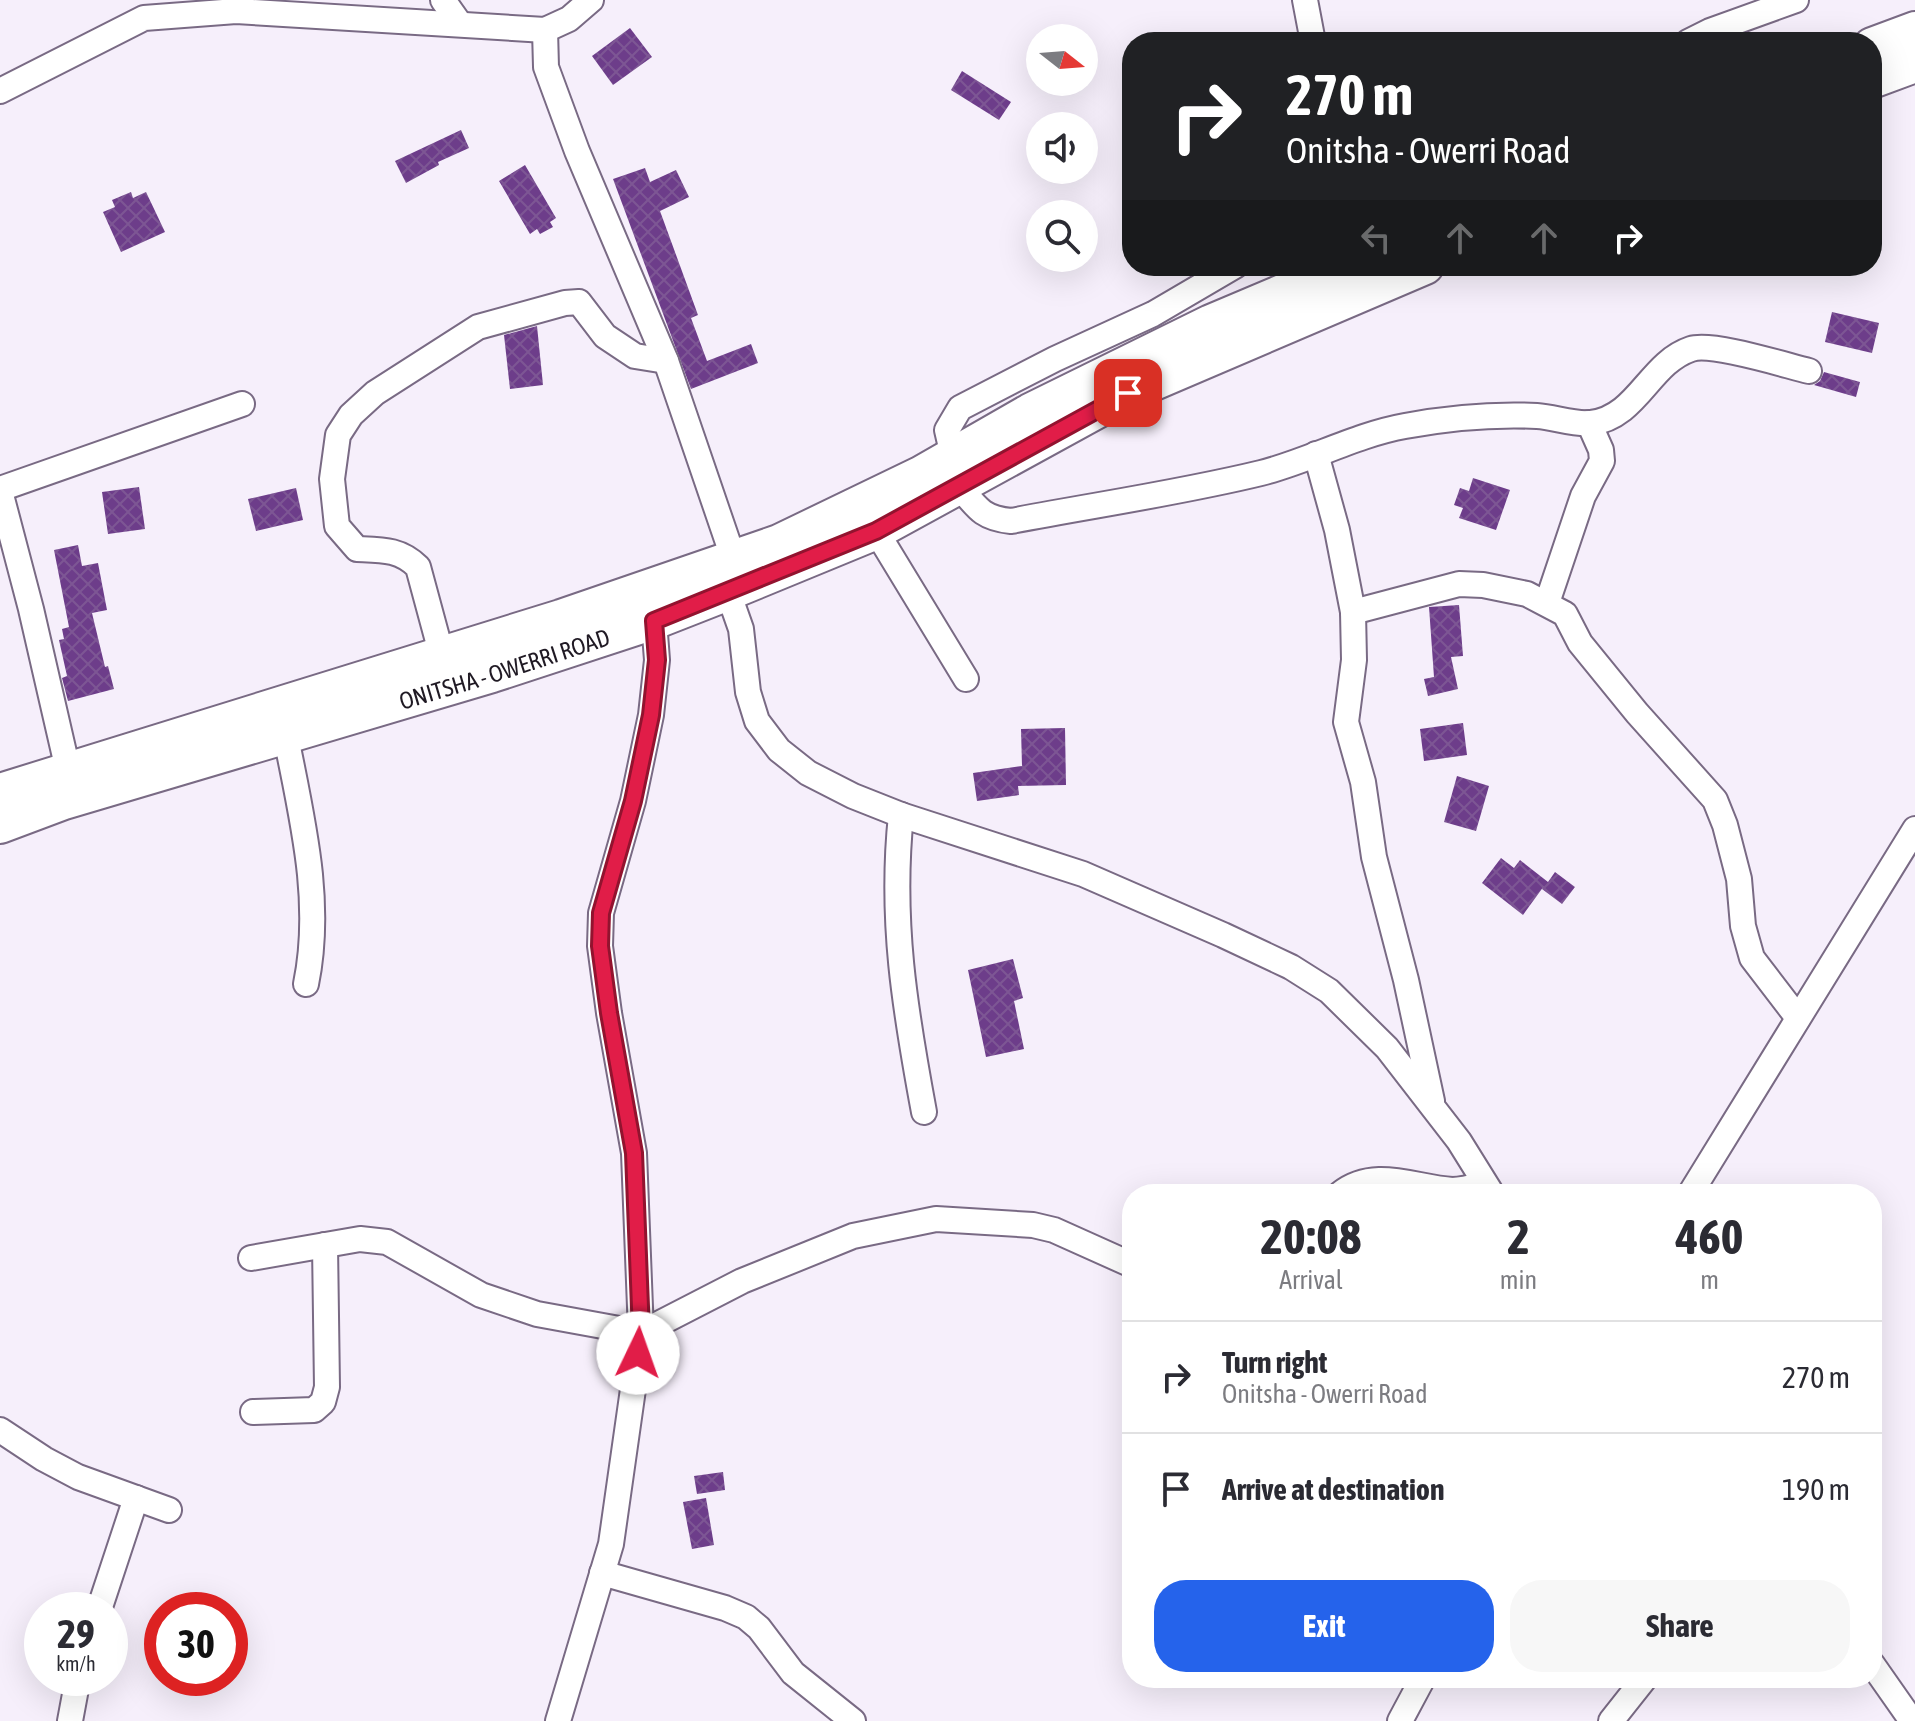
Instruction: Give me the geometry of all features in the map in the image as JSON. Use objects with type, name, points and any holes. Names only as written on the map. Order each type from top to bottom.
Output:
[{"type":"highway","points":[[1882,42],[1915,30]]},
{"type":"highway","points":[[1882,76],[1915,64]]},
{"type":"highway","name":"ONITSHA - OWERRI ROAD","points":[[0,825],[64,801],[286,737],[445,672],[876,531],[1030,412],[1211,323],[1322,276]]},
{"type":"highway","name":"ONITSHA - OWERRI ROAD","points":[[0,792],[68,770],[654,621],[731,576],[779,543],[920,475],[956,471],[1128,393],[1402,276]]},
{"type":"street","points":[[443,0],[460,24]]},
{"type":"street","points":[[1,88],[144,18],[233,5],[545,30],[569,19],[591,0]]},
{"type":"street","points":[[1305,0],[1311,32]]},
{"type":"street","points":[[1708,32],[1781,3]]},
{"type":"street","points":[[545,30],[546,67],[577,151],[666,361],[731,576],[752,706],[757,721],[779,750],[808,773],[853,796],[901,815],[1083,874],[1291,967],[1329,991],[1387,1048],[1459,1141],[1485,1184]]},
{"type":"street","points":[[1218,276],[1153,314],[1055,359],[960,408],[947,430],[956,471],[980,512],[992,519],[1011,521],[1264,472],[1402,426],[1495,414],[1542,416],[1589,423],[1613,417],[1635,400],[1671,360],[1692,349],[1710,348],[1809,371]]},
{"type":"street","points":[[445,672],[418,567],[407,556],[386,550],[357,549],[337,526],[332,479],[338,435],[351,415],[375,393],[478,327],[565,303],[579,302],[605,336],[635,356],[666,361]]},
{"type":"street","points":[[68,770],[0,490],[242,404]]},
{"type":"street","points":[[1547,603],[1583,496],[1602,461],[1601,450],[1589,423]]},
{"type":"street","points":[[1316,454],[1337,530],[1353,612],[1354,660],[1346,722],[1363,782],[1374,857],[1435,1110]]},
{"type":"street","points":[[876,531],[966,679]]},
{"type":"street","points":[[1353,612],[1459,584],[1483,585],[1527,594],[1565,614],[1580,643],[1637,713],[1715,800],[1739,879],[1743,926],[1752,958],[1798,1018]]},
{"type":"street","points":[[558,1721],[611,1544],[641,1333],[634,1153],[600,946],[601,913],[633,801],[651,715],[657,660],[654,621]]},
{"type":"street","points":[[286,737],[305,835],[313,906],[313,950],[306,984]]},
{"type":"street","points":[[901,815],[896,862],[896,924],[906,1019],[924,1112]]},
{"type":"street","points":[[1696,1184],[1915,829]]},
{"type":"street","points":[[1357,1184],[1375,1180],[1406,1184]]},
{"type":"street","points":[[251,1258],[360,1239],[387,1242],[481,1295],[537,1314],[641,1333],[742,1281],[853,1236],[936,1219],[1033,1225],[1054,1230],[1122,1261]]},
{"type":"street","points":[[253,1412],[314,1410],[323,1402],[327,1387],[325,1245]]},
{"type":"street","points":[[0,1430],[78,1477],[169,1510]]},
{"type":"street","points":[[105,1592],[136,1498]]},
{"type":"street","points":[[602,1573],[725,1608],[746,1617],[759,1628],[793,1673],[853,1721]]},
{"type":"street","points":[[1882,1678],[1912,1721]]},
{"type":"street","points":[[1400,1721],[1418,1688]]},
{"type":"street","points":[[1611,1721],[1637,1688]]},
{"type":"street","points":[[70,1721],[75,1696]]},
{"type":"building","points":[[630,28],[652,57],[613,85],[592,56]]},
{"type":"building","points":[[962,71],[1011,102],[999,120],[951,90]]},
{"type":"building","points":[[461,130],[469,148],[438,162],[439,165],[406,183],[395,161]]},
{"type":"building","points":[[525,165],[556,218],[550,222],[553,227],[540,234],[537,229],[530,234],[499,181]]},
{"type":"building","points":[[645,168],[650,182],[676,170],[689,197],[660,211],[698,315],[691,318],[707,361],[751,344],[758,363],[691,389],[613,179]]},
{"type":"building","points":[[131,192],[133,198],[146,192],[165,232],[121,252],[103,212],[115,207],[112,200]]},
{"type":"building","points":[[1832,312],[1879,323],[1872,353],[1825,342]]},
{"type":"building","points":[[537,326],[543,385],[510,389],[504,335]]},
{"type":"building","points":[[1824,372],[1860,382],[1856,397],[1814,385]]},
{"type":"building","points":[[1473,478],[1510,490],[1496,530],[1459,518],[1463,508],[1454,505],[1460,488],[1469,491]]},
{"type":"building","points":[[139,487],[145,529],[108,534],[102,492]]},
{"type":"building","points":[[296,488],[303,520],[256,531],[248,499]]},
{"type":"building","points":[[78,545],[82,566],[98,563],[107,610],[92,613],[105,667],[108,666],[114,689],[68,701],[62,678],[67,676],[59,640],[64,639],[62,629],[69,627],[54,550]]},
{"type":"building","points":[[1459,605],[1463,656],[1451,657],[1458,689],[1428,696],[1424,679],[1434,677],[1429,607]]},
{"type":"building","points":[[1463,723],[1467,755],[1424,761],[1420,729]]},
{"type":"building","points":[[1065,728],[1066,785],[1018,786],[1019,795],[977,801],[973,773],[1022,766],[1021,729]]},
{"type":"building","points":[[1457,776],[1489,786],[1476,831],[1444,822]]},
{"type":"building","points":[[1501,858],[1514,868],[1520,860],[1548,882],[1555,872],[1575,887],[1562,904],[1542,889],[1544,886],[1523,915],[1482,883]]},
{"type":"building","points":[[1013,959],[1023,998],[1014,1001],[1024,1049],[986,1057],[968,970]]},
{"type":"building","points":[[723,1472],[725,1490],[697,1494],[694,1476]]},
{"type":"building","points":[[706,1498],[714,1545],[692,1549],[683,1502]]},
{"type":"route","points":[[638,1353],[641,1333],[634,1153],[600,946],[601,913],[633,801],[651,715],[657,660],[654,621],[876,531],[1128,393]]}]
